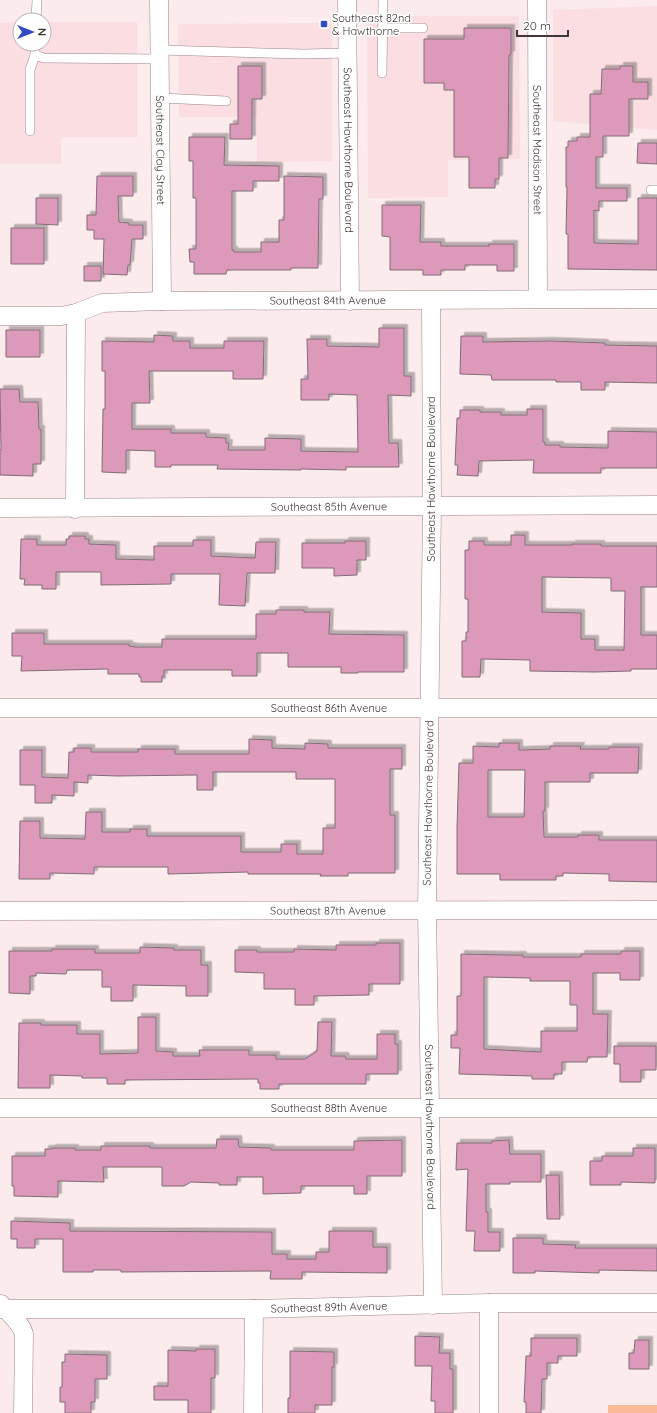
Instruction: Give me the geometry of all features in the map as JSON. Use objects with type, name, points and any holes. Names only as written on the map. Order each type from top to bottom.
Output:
[{"type":"street","name":"Southeast Clay Street","points":[[158,0],[162,301]]},
{"type":"street","name":"Southeast Hawthorne Boulevard","points":[[347,0],[350,301]]},
{"type":"street","name":"Southeast Madison Street","points":[[537,0],[538,299]]},
{"type":"street","name":"Southeast 84th Avenue","points":[[0,316],[61,316],[76,313],[102,303],[162,301],[657,299]]},
{"type":"street","name":"Southeast Hawthorne Boulevard","points":[[431,301],[432,506],[427,910],[433,1305]]},
{"type":"street","points":[[75,508],[76,313]]},
{"type":"street","name":"Southeast 85th Avenue","points":[[0,508],[657,505]]},
{"type":"street","name":"Southeast 86th Avenue","points":[[0,708],[657,708]]},
{"type":"street","name":"Southeast 87th Avenue","points":[[0,911],[657,910]]},
{"type":"street","name":"Southeast 88th Avenue","points":[[0,1108],[657,1108]]},
{"type":"street","points":[[489,1303],[489,1413]]},
{"type":"street","name":"Southeast 89th Avenue","points":[[2,1307],[254,1309],[489,1303],[657,1303]]},
{"type":"street","points":[[2,1307],[19,1323],[24,1334],[23,1413]]},
{"type":"street","points":[[253,1413],[254,1309]]},
{"type":"lane","points":[[36,12],[37,0]]},
{"type":"lane","points":[[382,73],[383,0]]},
{"type":"lane","points":[[383,28],[423,28]]},
{"type":"lane","points":[[30,130],[30,70],[35,55],[44,58],[348,53]]},
{"type":"lane","points":[[160,98],[226,101]]},
{"type":"shaded area","points":[[657,6],[657,130],[553,121],[553,10]]},
{"type":"shaded area","points":[[367,16],[519,16],[520,159],[448,160],[448,197],[368,198]]},
{"type":"shaded area","points":[[12,22],[12,52],[52,52],[52,22],[137,22],[137,137],[61,137],[61,164],[0,164],[0,23]]},
{"type":"shaded area","points":[[332,23],[332,161],[257,162],[257,117],[179,117],[178,24]]},
{"type":"shaded area","points":[[608,1405],[657,1405],[657,1413],[608,1413]]},
{"type":"building","points":[[464,28],[511,28],[511,54],[509,55],[508,158],[499,158],[499,179],[495,179],[495,188],[469,188],[469,157],[454,157],[454,90],[444,90],[444,83],[424,83],[424,39],[464,39]]},
{"type":"building","points":[[238,66],[262,66],[262,99],[252,99],[252,139],[230,139],[230,124],[238,124]]},
{"type":"building","points":[[620,66],[633,66],[633,82],[648,82],[648,99],[629,99],[629,136],[603,136],[603,157],[596,157],[596,188],[627,188],[627,201],[599,201],[599,211],[594,210],[594,243],[638,244],[638,198],[657,198],[657,270],[568,269],[568,234],[566,234],[566,147],[568,147],[568,141],[577,141],[577,137],[590,137],[590,94],[601,94],[602,69],[620,69]]},
{"type":"building","points":[[189,137],[225,137],[224,165],[279,166],[279,181],[253,181],[253,191],[232,191],[232,250],[234,250],[234,252],[261,252],[261,242],[279,242],[279,220],[284,220],[284,176],[323,177],[323,199],[319,199],[318,268],[291,268],[291,270],[227,270],[226,274],[194,274],[194,262],[190,262],[189,249],[196,249],[196,198],[193,198],[193,161],[189,161]]},
{"type":"building","points":[[638,143],[657,143],[657,164],[637,163]]},
{"type":"building","points":[[97,176],[133,176],[133,196],[118,196],[119,222],[129,223],[129,225],[143,225],[143,239],[132,239],[130,265],[128,265],[127,275],[103,274],[104,239],[94,239],[94,230],[87,230],[87,215],[96,215]]},
{"type":"building","points":[[36,198],[58,198],[58,225],[36,224]]},
{"type":"building","points":[[382,205],[421,205],[420,242],[441,242],[441,246],[489,246],[489,244],[514,244],[514,271],[497,271],[497,265],[465,265],[465,270],[441,270],[441,275],[423,275],[423,270],[390,270],[390,237],[382,236]]},
{"type":"building","points":[[11,228],[44,228],[44,264],[11,264]]},
{"type":"building","points":[[84,266],[101,266],[101,281],[84,281]]},
{"type":"building","points":[[379,328],[404,328],[404,376],[411,376],[411,396],[388,395],[389,443],[398,443],[399,467],[346,467],[346,470],[301,470],[217,469],[218,465],[171,465],[171,467],[155,467],[155,451],[126,450],[126,473],[102,472],[105,371],[102,371],[102,341],[154,342],[154,335],[173,336],[173,341],[190,341],[190,348],[224,348],[224,341],[264,341],[263,379],[233,379],[233,371],[149,371],[150,403],[132,403],[132,429],[171,429],[171,433],[206,433],[206,437],[226,438],[226,443],[229,443],[228,450],[265,450],[265,438],[301,439],[301,451],[358,452],[357,395],[329,394],[329,400],[301,400],[301,379],[308,379],[307,339],[327,339],[327,346],[379,347]]},
{"type":"building","points":[[6,330],[40,330],[40,357],[6,357]]},
{"type":"building","points":[[461,336],[483,336],[483,342],[550,341],[605,343],[605,345],[657,346],[657,383],[605,382],[605,390],[581,390],[581,382],[556,382],[556,380],[492,380],[491,375],[460,374]]},
{"type":"building","points":[[0,389],[19,389],[20,402],[38,402],[39,429],[41,429],[41,464],[33,464],[33,476],[0,475]]},
{"type":"building","points":[[527,409],[543,409],[543,442],[545,442],[545,445],[560,445],[560,447],[608,448],[608,431],[657,432],[657,468],[601,468],[601,473],[533,473],[534,460],[479,461],[478,476],[457,475],[458,465],[455,465],[457,418],[460,418],[460,410],[501,412],[501,415],[527,415]]},
{"type":"building","points":[[511,535],[525,535],[525,545],[601,544],[601,546],[657,546],[657,587],[641,587],[641,635],[657,635],[657,669],[631,669],[631,671],[595,672],[530,671],[530,660],[481,659],[480,677],[462,677],[462,641],[466,641],[466,632],[468,632],[468,599],[465,599],[465,550],[469,550],[469,541],[484,541],[484,545],[511,545]],"holes":[[[542,577],[611,578],[611,591],[625,591],[624,650],[595,650],[595,639],[581,639],[581,613],[542,612]]]},
{"type":"building","points":[[69,536],[85,536],[85,539],[89,539],[89,544],[116,545],[116,559],[154,560],[154,546],[193,546],[193,540],[211,540],[211,556],[255,558],[256,542],[276,542],[275,573],[247,573],[245,606],[219,605],[220,574],[171,574],[171,584],[101,585],[101,572],[56,572],[56,589],[42,589],[42,585],[24,585],[25,579],[20,579],[21,539],[37,539],[37,545],[66,545],[66,539],[69,539]]},
{"type":"building","points":[[345,541],[366,541],[366,560],[357,560],[357,575],[334,576],[334,568],[302,568],[302,543],[345,543]]},
{"type":"building","points":[[276,610],[330,612],[329,634],[404,635],[404,672],[341,673],[341,667],[288,667],[288,653],[257,653],[257,676],[232,676],[232,670],[164,670],[162,682],[141,682],[141,677],[139,677],[139,674],[108,674],[108,669],[21,671],[22,656],[12,656],[12,633],[44,633],[44,644],[129,644],[129,646],[136,647],[162,647],[162,639],[256,639],[256,614],[276,614]]},
{"type":"building","points":[[249,739],[272,740],[272,748],[305,749],[305,743],[328,744],[328,748],[402,748],[402,769],[390,769],[390,815],[395,815],[395,873],[348,873],[348,876],[320,876],[321,874],[248,874],[248,872],[168,874],[168,867],[94,867],[94,874],[50,873],[50,879],[19,879],[20,821],[40,821],[40,838],[85,839],[86,812],[102,812],[102,832],[130,832],[130,829],[147,829],[147,836],[241,836],[241,852],[281,852],[281,844],[297,844],[297,854],[323,854],[323,828],[335,828],[335,779],[296,779],[296,772],[213,772],[213,790],[197,790],[197,775],[88,775],[88,783],[74,782],[74,796],[52,795],[52,803],[35,803],[35,785],[20,785],[20,750],[42,750],[42,777],[68,778],[69,752],[74,752],[74,748],[91,748],[91,752],[138,752],[138,749],[175,749],[175,754],[249,754]]},
{"type":"building","points":[[499,743],[519,743],[519,750],[550,749],[550,746],[581,746],[580,749],[639,747],[638,773],[590,773],[590,782],[545,782],[545,811],[543,811],[544,837],[578,837],[578,835],[599,835],[599,840],[657,840],[657,882],[609,881],[609,874],[563,873],[563,876],[556,876],[556,880],[500,880],[500,874],[457,874],[459,763],[473,763],[473,746],[499,747]],"holes":[[[488,770],[525,770],[524,817],[488,817]]]},
{"type":"building","points":[[376,943],[400,943],[400,984],[369,984],[369,995],[314,996],[314,1005],[295,1005],[295,989],[264,989],[264,973],[235,972],[235,950],[257,950],[257,952],[294,952],[294,949],[336,950],[336,945],[376,945]]},
{"type":"building","points":[[140,947],[174,948],[174,950],[201,950],[201,965],[208,965],[208,996],[186,996],[186,986],[133,985],[133,1001],[111,1001],[111,987],[102,987],[102,970],[67,970],[66,974],[36,973],[36,976],[30,976],[30,994],[9,993],[9,951],[95,949],[95,953],[140,953]]},
{"type":"building","points":[[621,951],[640,951],[640,980],[620,980],[620,973],[593,973],[593,1014],[608,1014],[607,1057],[588,1057],[587,1062],[562,1062],[562,1074],[554,1074],[554,1079],[532,1079],[532,1076],[459,1074],[460,1048],[451,1048],[451,1035],[457,1035],[457,996],[461,996],[461,954],[523,955],[523,957],[581,957],[581,954],[621,954]],"holes":[[[484,977],[530,978],[530,981],[570,981],[570,1005],[577,1005],[577,1031],[541,1031],[541,1052],[484,1049]]]},
{"type":"building","points":[[138,1017],[156,1017],[156,1051],[173,1052],[173,1056],[200,1056],[199,1050],[249,1050],[249,1055],[276,1055],[276,1059],[305,1059],[317,1051],[318,1022],[332,1022],[331,1056],[345,1056],[346,1059],[377,1059],[377,1034],[395,1034],[395,1044],[398,1044],[398,1074],[366,1074],[366,1084],[279,1084],[279,1089],[260,1089],[258,1079],[125,1080],[125,1084],[107,1084],[107,1078],[82,1078],[82,1076],[50,1075],[50,1088],[18,1088],[19,1023],[41,1023],[41,1025],[77,1025],[77,1034],[100,1034],[100,1054],[138,1053]]},
{"type":"building","points":[[614,1046],[656,1046],[656,1070],[641,1070],[641,1082],[620,1082],[620,1064],[614,1064]]},
{"type":"building","points":[[217,1139],[238,1139],[239,1147],[271,1148],[271,1150],[354,1150],[354,1141],[402,1140],[402,1176],[367,1176],[367,1194],[354,1194],[354,1186],[301,1186],[301,1193],[263,1194],[263,1177],[237,1177],[237,1185],[191,1182],[184,1186],[162,1186],[162,1167],[103,1167],[104,1182],[58,1181],[58,1197],[14,1196],[14,1186],[12,1186],[12,1156],[45,1156],[45,1149],[52,1148],[101,1150],[101,1146],[216,1148]]},
{"type":"building","points":[[509,1140],[510,1154],[541,1154],[541,1182],[486,1184],[488,1232],[500,1232],[500,1251],[474,1251],[475,1231],[466,1231],[468,1169],[456,1170],[457,1143],[492,1143],[492,1141]]},
{"type":"building","points":[[633,1148],[655,1148],[655,1183],[621,1182],[621,1185],[590,1185],[590,1161],[602,1161],[602,1156],[633,1156]]},
{"type":"building","points":[[546,1175],[559,1175],[560,1219],[547,1219]]},
{"type":"building","points":[[11,1221],[70,1223],[70,1231],[272,1232],[272,1254],[287,1254],[287,1259],[316,1259],[316,1252],[329,1252],[329,1231],[373,1231],[373,1247],[387,1247],[387,1273],[302,1272],[302,1279],[270,1279],[271,1271],[121,1272],[121,1270],[93,1270],[93,1272],[63,1272],[63,1239],[35,1239],[35,1248],[17,1248],[17,1239],[11,1239]]},
{"type":"building","points":[[513,1238],[543,1238],[543,1244],[576,1245],[575,1248],[657,1248],[657,1271],[599,1270],[599,1273],[535,1271],[535,1273],[513,1273]]},
{"type":"building","points":[[415,1336],[440,1337],[439,1353],[450,1353],[450,1369],[453,1369],[453,1413],[435,1413],[435,1401],[431,1401],[432,1366],[415,1366]]},
{"type":"building","points":[[531,1338],[577,1338],[577,1356],[558,1356],[558,1363],[547,1363],[547,1379],[542,1379],[541,1413],[526,1413],[526,1402],[524,1402],[526,1356],[531,1356]]},
{"type":"building","points":[[635,1340],[649,1340],[649,1369],[629,1369],[629,1353],[634,1353]]},
{"type":"building","points":[[196,1349],[215,1349],[215,1378],[211,1378],[211,1413],[188,1413],[188,1400],[154,1400],[154,1386],[168,1386],[168,1350],[196,1351]]},
{"type":"building","points":[[290,1351],[334,1352],[334,1367],[332,1367],[332,1405],[315,1405],[315,1413],[288,1413],[288,1398],[290,1398]]},
{"type":"building","points":[[65,1354],[107,1355],[107,1379],[95,1379],[95,1402],[91,1402],[91,1413],[65,1413],[65,1402],[60,1402],[60,1387],[62,1387],[62,1362],[65,1362]]},
{"type":"place","name":"Southeast 82nd & Hawthorne","points":[[324,24]]}]
